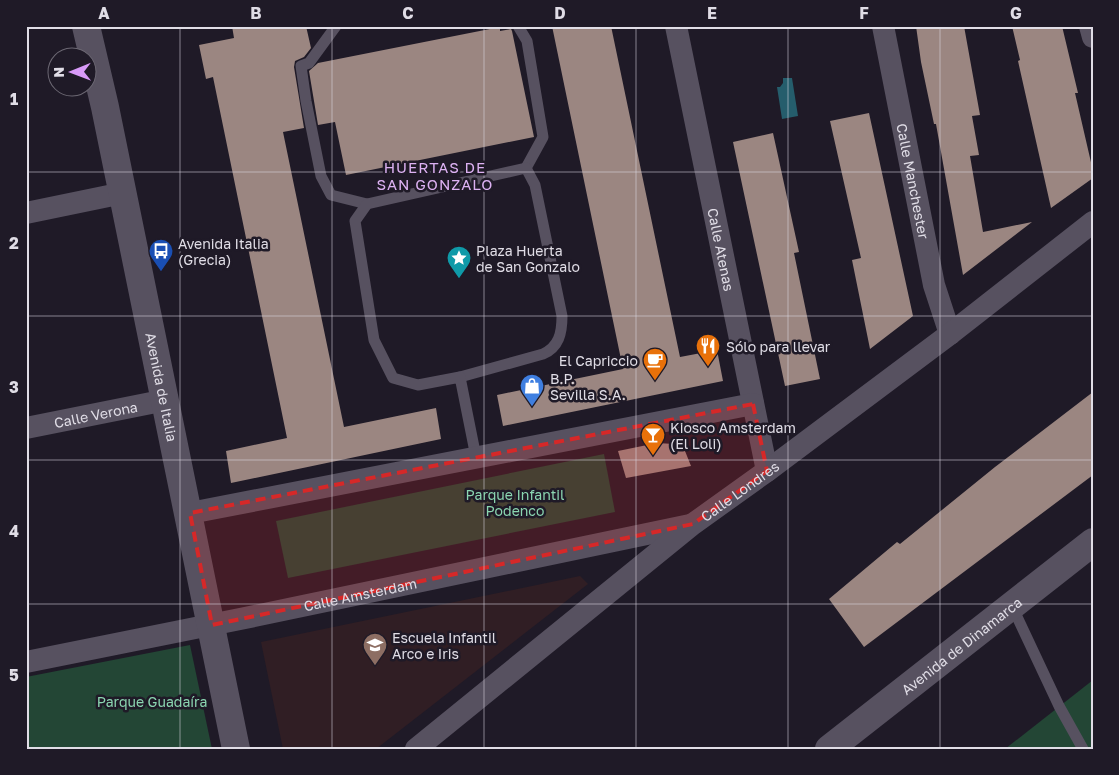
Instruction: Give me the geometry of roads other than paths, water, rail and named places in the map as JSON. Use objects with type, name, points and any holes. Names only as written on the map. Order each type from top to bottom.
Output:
[{"type":"main road","name":"Avenida de Italia","points":[[86,26],[105,107],[190,513],[236,749]]},
{"type":"main road","name":"Avenida de Dinamarca","points":[[829,749],[1093,542]]},
{"type":"street","name":"Calle Atenas","points":[[676,26],[767,471]]},
{"type":"street","name":"Calle Manchester","points":[[882,26],[934,285],[950,334]]},
{"type":"street","points":[[1090,26],[1093,37]]},
{"type":"street","points":[[26,213],[123,193]]},
{"type":"street","name":"Calle Londres","points":[[416,749],[694,524],[950,334],[1093,222]]},
{"type":"street","name":"Calle Verona","points":[[26,428],[166,400]]},
{"type":"street","points":[[190,513],[753,404]]},
{"type":"street","name":"Calle Amsterdam","points":[[26,662],[694,524]]},
{"type":"lane","points":[[336,26],[309,63],[301,66],[306,101],[321,176],[331,195],[366,204],[526,168],[543,137],[527,41],[518,26]]},
{"type":"lane","points":[[366,204],[355,221],[356,230],[374,340],[393,378],[418,385],[460,377],[552,350],[562,330],[562,316],[535,184],[526,168]]},
{"type":"lane","points":[[460,377],[476,457]]},
{"type":"lane","points":[[1012,606],[1059,706],[1083,749]]},
{"type":"water","points":[[783,78],[792,78],[798,116],[782,119],[777,87],[780,87],[783,83]]},
{"type":"place","name":"Avenida Italia (Grecia)","points":[[161,272]]},
{"type":"place","name":"Plaza Huerta de San Gonzalo","points":[[459,279]]},
{"type":"place","name":"Sólo para llevar","points":[[708,367]]},
{"type":"place","name":"El Capriccio","points":[[655,381]]},
{"type":"place","name":"B.P. Sevilla S.A.","points":[[532,407]]},
{"type":"place","name":"Kiosco Amsterdam (El Loli)","points":[[653,456]]},
{"type":"place","name":"Escuela Infantil Arco e Iris","points":[[375,666]]},
{"type":"district","name":"HUERTAS DE SAN GONZALO","points":[[435,176]]},
{"type":"park label","name":"Parque Infantil Podenco","points":[[515,502]]},
{"type":"park label","name":"Parque Guadaíra","points":[[152,701]]}]
